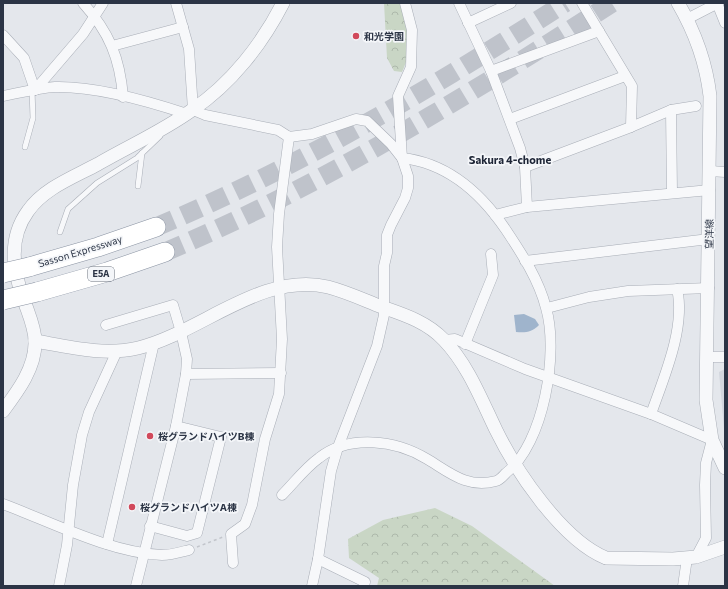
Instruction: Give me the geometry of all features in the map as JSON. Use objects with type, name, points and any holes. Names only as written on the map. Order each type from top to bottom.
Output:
[{"type":"highway","name":"Sasson Expressway","points":[[3,273],[98,247],[156,227]]},
{"type":"highway","name":"E5A","points":[[3,300],[107,272],[165,252]]},
{"type":"street","points":[[83,3],[96,17],[112,46],[121,76],[123,97]]},
{"type":"street","points":[[33,90],[71,49],[96,17],[104,3]]},
{"type":"street","points":[[3,411],[26,378],[32,360],[35,341],[31,319],[9,251],[28,211],[48,192],[190,112],[239,68],[262,39],[283,3]]},
{"type":"street","points":[[311,586],[318,559],[331,472],[338,448],[377,346],[384,315],[384,266],[387,253],[387,235],[390,225],[405,198],[408,188],[408,176],[402,158],[398,96],[411,68],[412,30],[405,3]]},
{"type":"street","points":[[459,3],[491,71],[510,119],[525,167],[527,208]]},
{"type":"street","points":[[468,23],[510,3]]},
{"type":"street","points":[[582,3],[632,86],[631,127]]},
{"type":"street","name":"望洋線","points":[[678,3],[687,19],[703,57],[708,77],[711,108],[708,357],[706,400],[712,440],[725,468]]},
{"type":"street","points":[[687,19],[717,3],[725,23]]},
{"type":"street","points":[[180,5],[183,27],[189,49],[190,112]]},
{"type":"street","points":[[112,46],[183,27]]},
{"type":"street","points":[[491,71],[599,31]]},
{"type":"street","points":[[3,35],[24,58],[33,90]]},
{"type":"street","points":[[510,119],[625,76]]},
{"type":"street","points":[[3,96],[54,87],[78,88],[278,130],[289,137],[312,134],[356,119],[367,121],[391,144],[402,158],[417,160],[453,175],[476,193],[495,215],[525,261],[547,308],[550,332],[549,376],[538,421],[527,448],[515,466],[497,481],[483,483],[458,478],[447,473],[426,458],[402,446],[386,442],[361,443],[338,448],[319,457],[282,495]]},
{"type":"street","points":[[525,167],[631,127],[671,110],[696,106]]},
{"type":"street","points":[[671,110],[672,193]]},
{"type":"street","points":[[233,563],[231,534],[245,524],[252,505],[265,439],[279,394],[282,339],[278,288],[279,214],[289,137]]},
{"type":"street","points":[[710,171],[725,172]]},
{"type":"street","points":[[495,215],[527,208],[710,190]]},
{"type":"street","points":[[525,261],[709,238]]},
{"type":"street","points":[[465,344],[493,275],[491,254]]},
{"type":"street","points":[[35,341],[85,349],[116,351],[154,343],[181,332],[264,292],[278,288],[295,284],[326,286],[349,292],[420,321],[444,340],[462,364],[515,466],[555,517],[596,554],[606,558],[692,558],[725,547]]},
{"type":"street","points":[[547,308],[589,297],[628,291],[709,288]]},
{"type":"street","points":[[651,414],[673,353],[680,303],[676,289]]},
{"type":"street","points":[[106,325],[173,305],[187,359],[186,374],[176,426],[136,586]]},
{"type":"street","points":[[444,340],[454,339],[525,369],[549,376],[651,414],[712,440],[706,463],[706,538],[692,558],[683,586]]},
{"type":"street","points":[[107,544],[154,343]]},
{"type":"street","points":[[59,586],[62,577],[69,529],[73,485],[82,435],[89,412],[116,351]]},
{"type":"street","points":[[708,357],[725,357]]},
{"type":"street","points":[[186,374],[281,373]]},
{"type":"street","points":[[150,526],[187,536],[196,533],[221,437],[176,426]]},
{"type":"street","points":[[3,504],[107,544],[144,553],[164,555],[189,550]]},
{"type":"street","points":[[318,559],[365,582],[364,586]]},
{"type":"lane","points":[[25,147],[33,118],[33,90]]},
{"type":"lane","points":[[60,232],[68,209],[97,183],[142,153],[160,136],[161,128]]},
{"type":"lane","points":[[138,186],[142,153]]},
{"type":"path","points":[[189,550],[231,534]]},
{"type":"shaded area","points":[[725,369],[725,440],[719,372]]},
{"type":"green space","points":[[384,3],[401,3],[404,12],[408,29],[409,46],[406,63],[402,72],[394,71],[387,58]]},
{"type":"green space","points":[[435,508],[472,526],[555,586],[377,586],[379,578],[349,558],[348,539],[383,520]]},
{"type":"water","points":[[524,314],[535,319],[539,325],[529,332],[516,332],[514,315]]},
{"type":"tunnel","points":[[156,227],[209,204],[314,152],[416,95],[565,3]]},
{"type":"tunnel","points":[[165,252],[281,198],[394,137],[449,105],[612,3]]},
{"type":"place","name":"和光学園","points":[[356,36]]},
{"type":"place","name":"桜グランドハイツB棟","points":[[150,436]]},
{"type":"place","name":"桜グランドハイツA棟","points":[[132,507]]},
{"type":"district","name":"Sakura 4-chome","points":[[510,160]]}]
